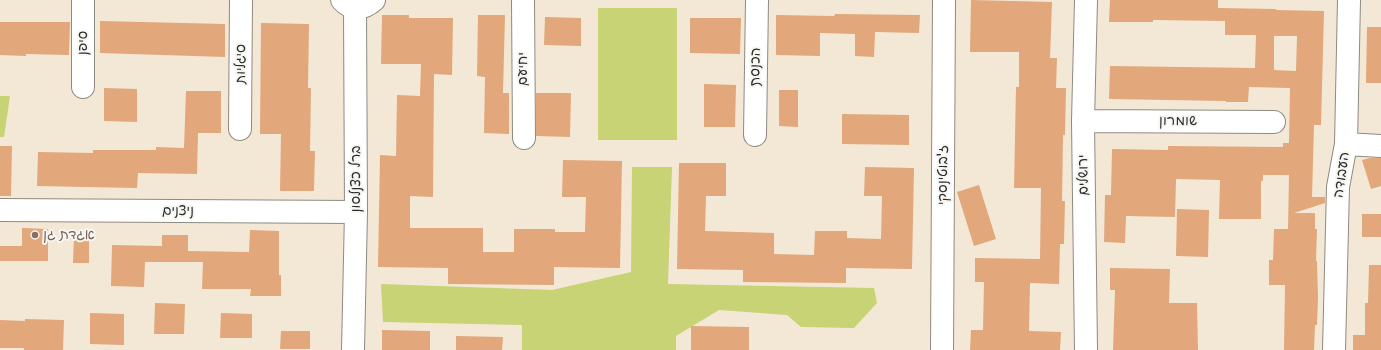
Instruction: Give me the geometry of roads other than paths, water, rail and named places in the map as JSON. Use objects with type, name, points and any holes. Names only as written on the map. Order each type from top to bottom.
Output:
[{"type":"street","name":"סיפן","points":[[83,0],[83,87]]},
{"type":"street","name":"סיגליות","points":[[240,129],[241,0]]},
{"type":"street","name":"יחיעם","points":[[523,0],[524,138]]},
{"type":"street","name":"הכנסת","points":[[755,135],[757,0]]},
{"type":"street","name":"ז'בוטינסקי","points":[[942,350],[944,0]]},
{"type":"street","name":"ירושלים","points":[[1086,0],[1083,121],[1086,350]]},
{"type":"street","name":"העבודה","points":[[1334,350],[1338,187],[1346,144],[1349,0]]},
{"type":"street","name":"ברל כצנלסון","points":[[353,350],[356,212],[357,3]]},
{"type":"street","name":"שומרון","points":[[1083,121],[1274,122]]},
{"type":"street","points":[[1346,144],[1381,146]]},
{"type":"street","name":"ניצנים","points":[[0,210],[356,212]]},
{"type":"place","name":"אגדת גן","points":[[35,235]]}]
